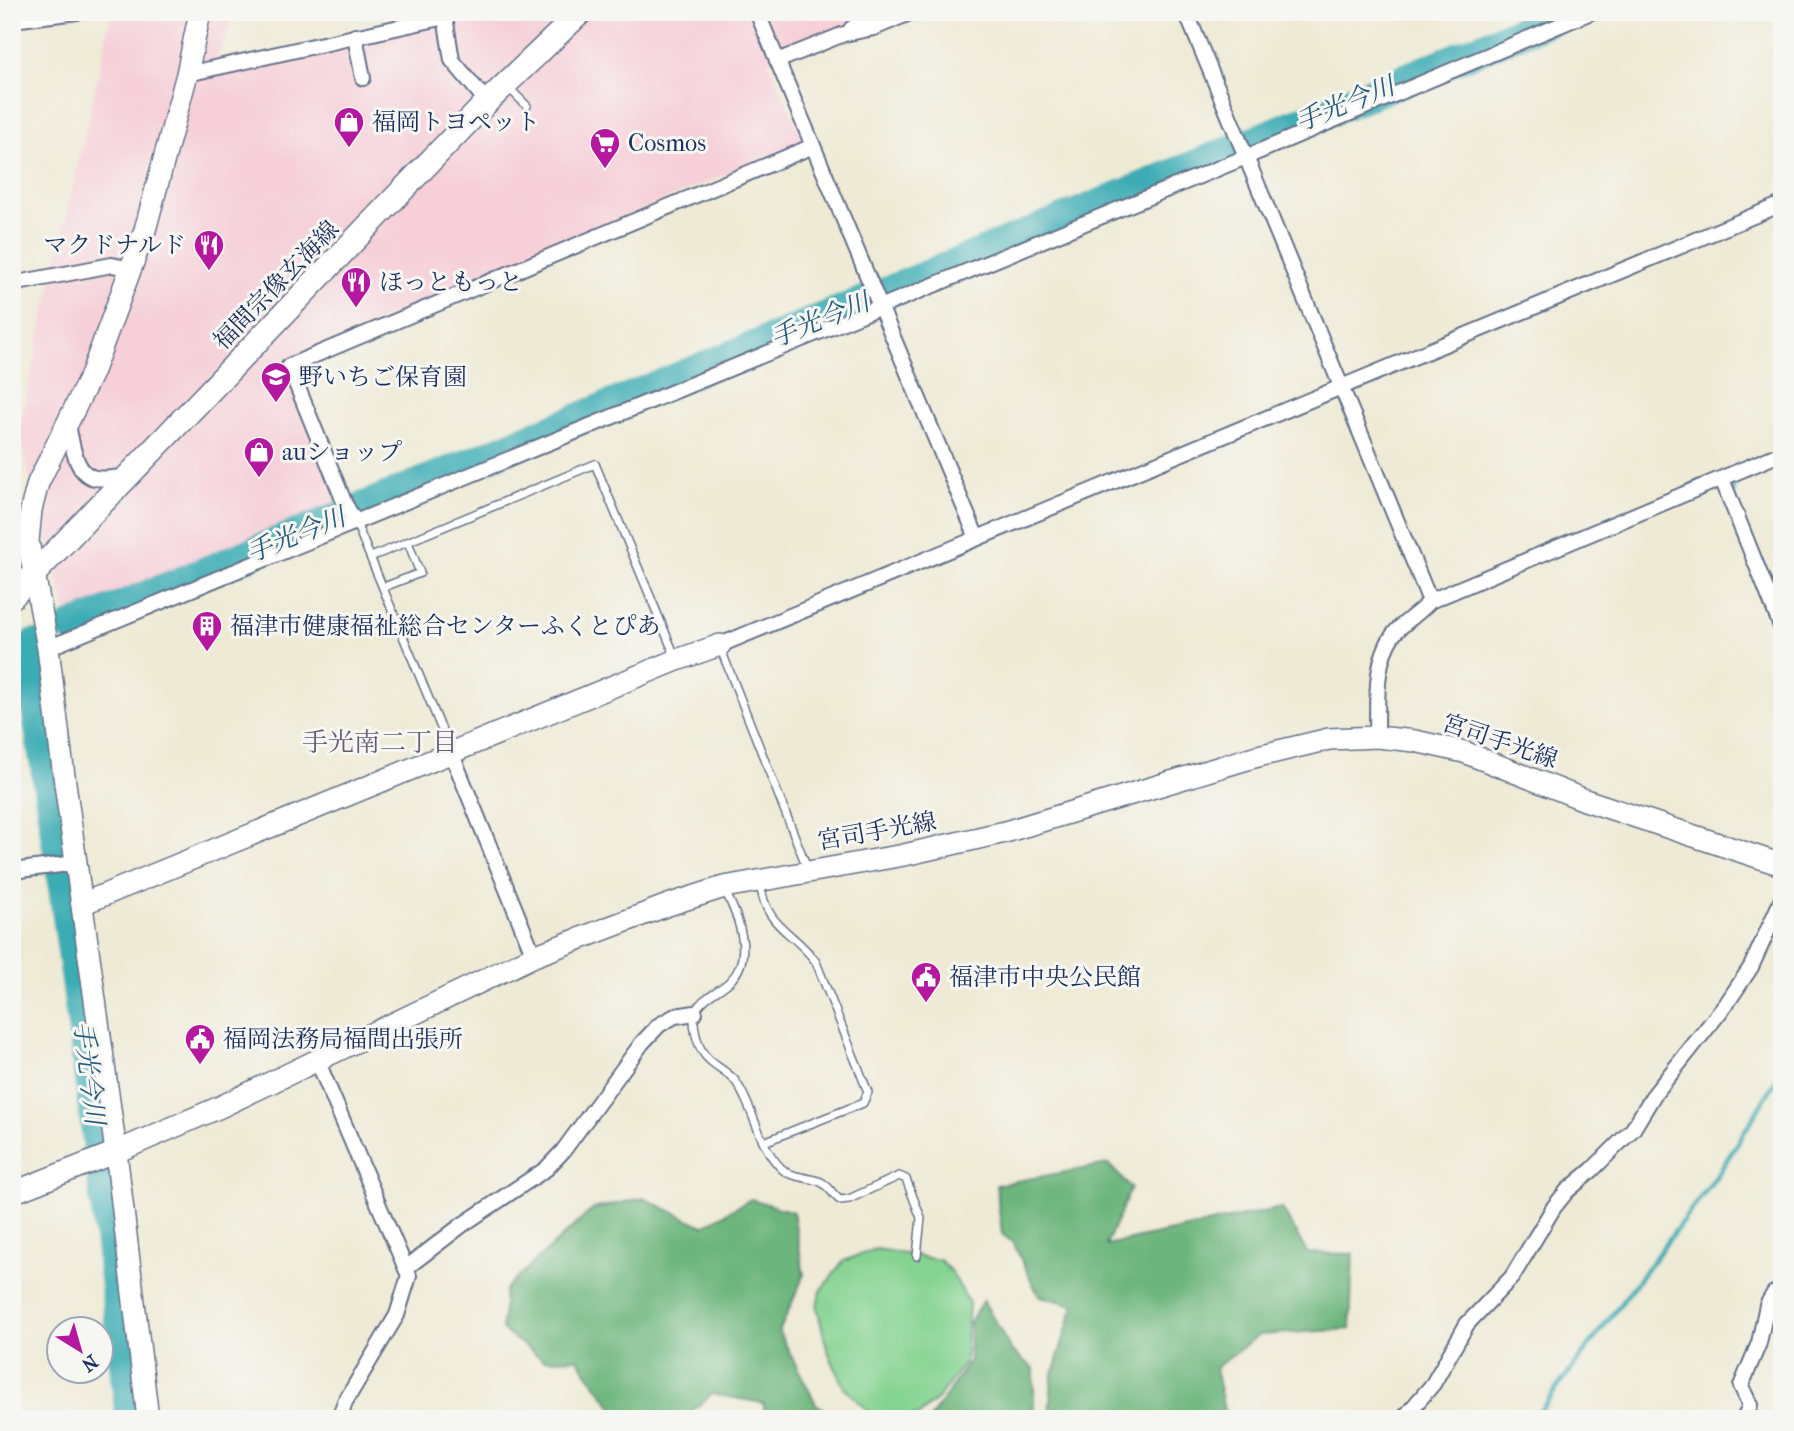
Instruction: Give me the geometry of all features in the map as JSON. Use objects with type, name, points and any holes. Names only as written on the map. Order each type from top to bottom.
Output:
[{"type":"main road","name":"福間宗像玄海線","points":[[12,597],[487,102],[581,12]]},
{"type":"street","points":[[12,20],[77,12]]},
{"type":"street","points":[[148,1419],[48,648],[28,541],[38,483],[92,373],[145,230],[187,74],[200,12]]},
{"type":"street","points":[[757,12],[976,538]]},
{"type":"street","points":[[844,34],[880,12]]},
{"type":"street","points":[[777,61],[844,34],[874,28],[912,12]]},
{"type":"street","points":[[1186,12],[1430,601]]},
{"type":"street","points":[[48,648],[352,516],[1243,150],[1591,12]]},
{"type":"street","points":[[187,74],[445,17],[452,60],[487,102]]},
{"type":"street","points":[[355,36],[363,78]]},
{"type":"street","points":[[352,516],[289,366],[813,146]]},
{"type":"street","points":[[82,904],[677,660],[720,645],[1782,204]]},
{"type":"street","points":[[12,284],[113,265],[132,269]]},
{"type":"street","points":[[68,425],[75,454],[85,473],[93,478],[129,476]]},
{"type":"street","points":[[1377,737],[1379,678],[1383,655],[1394,634],[1430,601],[1782,453]]},
{"type":"street","points":[[1722,479],[1782,629]]},
{"type":"street","name":"宮司手光線","points":[[12,1193],[114,1153],[254,1091],[534,956],[613,925],[724,887],[904,855],[1005,832],[1293,747],[1329,739],[1377,737],[1415,741],[1464,752],[1585,800],[1782,865]]},
{"type":"street","points":[[451,752],[534,956]]},
{"type":"street","points":[[12,870],[76,863]]},
{"type":"street","points":[[1403,1419],[1433,1384],[1466,1324],[1511,1277],[1553,1207],[1633,1129],[1653,1096],[1727,1003],[1751,967],[1782,899]]},
{"type":"street","points":[[406,1268],[546,1169],[563,1151],[642,1043],[659,1025],[675,1016],[695,1013]]},
{"type":"street","points":[[317,1060],[409,1276],[397,1315],[345,1402],[339,1419]]},
{"type":"street","points":[[1744,1419],[1750,1405],[1741,1386],[1759,1343],[1767,1305],[1774,1293],[1782,1297]]},
{"type":"lane","points":[[506,84],[527,106]]},
{"type":"lane","points":[[372,557],[595,464],[677,660]]},
{"type":"lane","points":[[352,516],[372,557],[451,752]]},
{"type":"lane","points":[[384,587],[420,573],[408,542]]},
{"type":"lane","points":[[720,645],[808,871]]},
{"type":"lane","points":[[759,879],[762,901],[770,915],[779,928],[804,945],[816,962],[868,1092],[863,1103],[764,1142]]},
{"type":"lane","points":[[724,887],[733,906],[742,937],[743,952],[731,981],[701,1003],[695,1013],[694,1026],[704,1054],[736,1081],[764,1142],[783,1170],[822,1183],[841,1200],[849,1199],[899,1176],[906,1179],[921,1218],[917,1256]]},
{"type":"shaded area","points":[[112,12],[235,12],[209,78],[430,25],[451,12],[878,12],[768,61],[804,141],[282,362],[337,503],[67,614],[18,433]]},
{"type":"green space","points":[[1108,1164],[1131,1188],[1106,1245],[1282,1208],[1307,1253],[1353,1254],[1350,1329],[1259,1335],[1215,1368],[1226,1419],[1049,1419],[1052,1377],[1074,1305],[1039,1296],[1013,1243],[1002,1234],[996,1185]]},
{"type":"green space","points":[[643,1198],[703,1226],[751,1199],[793,1212],[804,1275],[779,1332],[816,1404],[839,1419],[767,1419],[763,1403],[712,1394],[683,1419],[621,1419],[577,1358],[544,1360],[502,1330],[505,1289],[593,1209]]},
{"type":"green space","points":[[876,1249],[940,1260],[952,1273],[969,1303],[965,1363],[936,1400],[918,1416],[898,1419],[874,1417],[844,1388],[827,1349],[817,1307],[820,1292],[843,1261]]},
{"type":"green space","points":[[983,1300],[1011,1350],[1034,1369],[1034,1419],[930,1419],[970,1360],[970,1322]]},
{"type":"waterway","name":"手光今川","points":[[72,627],[1569,12]]},
{"type":"waterway","points":[[1733,493],[1735,481],[1782,461]]},
{"type":"waterway","name":"手光今川","points":[[34,645],[29,659],[85,1039],[131,1419]]},
{"type":"waterway","points":[[1534,1419],[1718,1174],[1782,1071]]},
{"type":"place","name":"福岡トヨペット","points":[[349,149]]},
{"type":"place","name":"Cosmos","points":[[605,170]]},
{"type":"place","name":"マクドナルド","points":[[209,272]]},
{"type":"place","name":"ほっともっと","points":[[356,309]]},
{"type":"place","name":"野いちご保育園","points":[[276,404]]},
{"type":"place","name":"auショップ","points":[[259,479]]},
{"type":"place","name":"福津市健康福祉総合センターふくとぴあ","points":[[207,653]]},
{"type":"place","name":"福津市中央公民館","points":[[926,1004]]},
{"type":"place","name":"福岡法務局福間出張所","points":[[200,1066]]},
{"type":"district","name":"手光南二丁目","points":[[380,742]]}]
